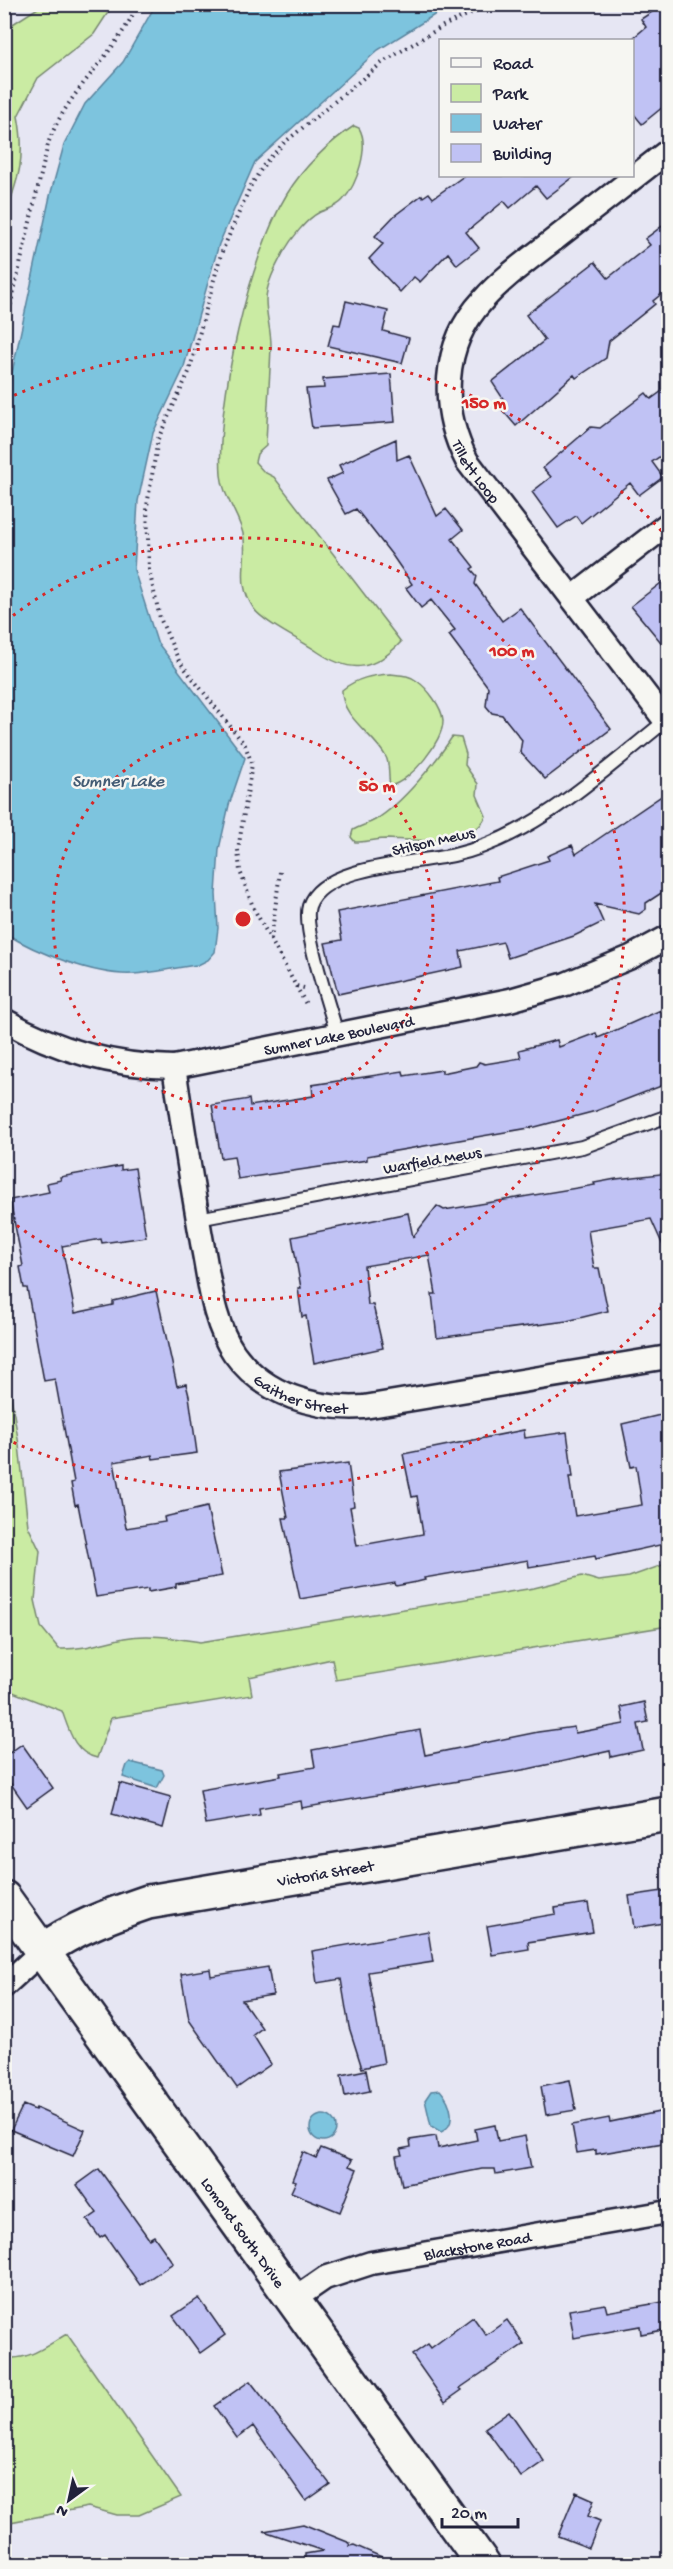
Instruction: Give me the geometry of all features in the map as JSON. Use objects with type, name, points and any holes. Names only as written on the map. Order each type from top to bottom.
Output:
[{"type":"main road","name":"Victoria Street","points":[[42,1951],[59,1939],[102,1918],[148,1902],[669,1814]]},
{"type":"main road","name":"Lomond South Drive","points":[[4,1898],[483,2565]]},
{"type":"street","name":"Tillett Loop","points":[[668,721],[467,461],[456,440],[447,391],[449,367],[459,336],[483,299],[515,271],[669,151]]},
{"type":"street","points":[[572,598],[669,524]]},
{"type":"street","name":"Sumner Lake Boulevard","points":[[4,1020],[24,1032],[68,1048],[118,1062],[174,1067],[510,1000],[566,984],[631,957],[669,937]]},
{"type":"street","name":"Gaither Street","points":[[174,1067],[198,1219],[216,1314],[235,1354],[270,1385],[308,1403],[326,1407],[364,1407],[669,1357]]},
{"type":"street","name":"Victoria Street","points":[[4,1986],[42,1951]]},
{"type":"street","name":"Blackstone Road","points":[[293,2300],[325,2278],[371,2263],[669,2212]]},
{"type":"lane","name":"Stilson Mews","points":[[326,1037],[325,988],[308,917],[309,906],[322,889],[334,881],[361,871],[455,855],[506,835],[563,802],[668,721]]},
{"type":"lane","name":"Warfield Mews","points":[[198,1219],[582,1148],[669,1116]]},
{"type":"path","points":[[4,334],[48,144],[55,123],[70,100],[112,50],[138,4]]},
{"type":"path","points":[[326,1037],[296,986],[244,885],[238,850],[252,764],[245,745],[179,661],[160,618],[149,570],[147,506],[158,439],[189,372],[221,254],[249,187],[265,163],[383,62],[442,26],[491,4]]},
{"type":"path","points":[[271,939],[280,872]]},
{"type":"path","points":[[296,986],[325,988]]},
{"type":"green space","points":[[44,4],[113,5],[94,34],[38,78],[18,116],[21,144],[20,167],[5,216],[5,29]]},
{"type":"green space","points":[[354,126],[359,128],[363,145],[360,165],[353,185],[340,203],[315,215],[299,230],[283,253],[266,294],[271,345],[266,446],[257,454],[255,462],[264,472],[274,477],[401,642],[381,659],[362,666],[341,664],[330,659],[274,625],[254,609],[245,591],[243,531],[225,492],[221,475],[224,409],[230,371],[248,291],[260,254],[273,221],[300,175],[335,140]]},
{"type":"green space","points":[[391,674],[408,676],[421,684],[437,704],[443,720],[438,739],[416,769],[398,783],[390,786],[386,757],[352,717],[343,700],[342,690],[365,678]]},
{"type":"green space","points":[[452,737],[461,738],[466,754],[465,765],[478,784],[477,795],[486,816],[479,826],[456,838],[442,840],[387,839],[355,842],[351,837],[353,830],[375,820],[407,794]]},
{"type":"green space","points":[[5,1359],[19,1445],[28,1526],[40,1551],[35,1600],[41,1627],[59,1649],[84,1647],[143,1636],[200,1642],[534,1588],[582,1576],[599,1581],[629,1577],[668,1563],[668,1626],[336,1680],[332,1659],[249,1677],[252,1695],[111,1718],[97,1758],[89,1755],[74,1740],[62,1711],[5,1689]]},
{"type":"green space","points":[[67,2334],[181,2497],[139,2515],[117,2515],[88,2507],[5,2523],[5,2357],[29,2355]]},
{"type":"water","name":"Sumner Lake","points":[[156,4],[457,5],[439,12],[378,50],[255,162],[219,244],[183,370],[153,433],[138,501],[134,570],[157,642],[245,758],[229,805],[219,849],[216,894],[218,928],[215,952],[208,960],[198,965],[118,974],[67,962],[5,933],[5,405],[50,196],[64,145],[85,104],[123,62]]},
{"type":"water","points":[[130,1762],[162,1770],[164,1775],[157,1788],[123,1777]]},
{"type":"water","points":[[440,2090],[451,2113],[450,2124],[441,2132],[431,2126],[425,2100],[431,2091]]},
{"type":"water","points":[[323,2115],[333,2118],[336,2128],[333,2138],[323,2141],[313,2138],[310,2128],[313,2118]]},
{"type":"building","points":[[664,4],[669,4],[669,102],[642,124],[634,114],[633,39],[646,27],[641,19]]},
{"type":"building","points":[[463,177],[574,177],[546,198],[536,186],[510,208],[504,201],[466,232],[479,248],[457,265],[448,253],[420,282],[414,277],[400,292],[369,259],[383,244],[375,236],[394,216],[422,195],[423,197],[429,193],[433,198]]},
{"type":"building","points":[[669,221],[669,288],[653,301],[655,304],[609,341],[606,358],[576,378],[574,375],[516,426],[498,405],[504,400],[492,382],[545,340],[526,315],[595,262],[608,278],[650,245],[645,239]]},
{"type":"building","points":[[346,301],[388,311],[383,331],[409,338],[402,363],[328,346],[334,324],[340,325]]},
{"type":"building","points":[[391,374],[395,422],[312,428],[306,389],[324,388],[323,379]]},
{"type":"building","points":[[669,386],[669,450],[652,462],[663,477],[639,495],[630,483],[581,523],[576,516],[558,528],[532,492],[551,477],[543,468],[591,427],[600,428],[646,393],[651,399]]},
{"type":"building","points":[[396,439],[397,460],[409,455],[437,516],[446,509],[463,530],[452,539],[474,567],[471,569],[477,576],[475,584],[502,621],[520,608],[611,729],[545,779],[520,752],[522,740],[502,715],[492,713],[486,706],[488,687],[449,635],[455,630],[431,600],[421,608],[406,588],[412,584],[392,555],[356,509],[346,514],[327,480],[343,473],[339,465]]},
{"type":"building","points":[[669,577],[669,652],[631,606]]},
{"type":"building","points":[[669,791],[669,888],[646,903],[646,909],[639,914],[595,904],[603,922],[574,936],[508,958],[503,942],[460,951],[463,967],[338,994],[325,943],[342,940],[337,912],[498,881],[497,877],[549,860],[547,856],[572,845],[576,854]]},
{"type":"building","points":[[661,1010],[669,1026],[669,1083],[596,1111],[535,1127],[367,1156],[367,1160],[238,1179],[234,1156],[221,1158],[212,1105],[249,1099],[250,1106],[313,1096],[312,1085],[403,1071],[404,1076],[442,1070],[442,1073],[476,1066],[479,1062],[485,1064],[521,1058],[519,1050],[557,1040],[559,1047],[596,1033],[598,1038]]},
{"type":"building","points":[[121,1166],[121,1170],[135,1168],[146,1237],[102,1243],[101,1239],[62,1246],[75,1313],[113,1305],[113,1301],[156,1291],[177,1386],[186,1384],[197,1453],[153,1459],[152,1455],[114,1462],[126,1528],[165,1522],[164,1517],[207,1507],[222,1576],[176,1584],[176,1587],[148,1592],[148,1589],[96,1597],[78,1504],[75,1505],[71,1483],[74,1482],[55,1379],[44,1381],[27,1288],[24,1288],[20,1267],[23,1266],[10,1200],[49,1192],[47,1183],[61,1180],[60,1177]]},
{"type":"building","points":[[669,1173],[669,1259],[651,1219],[588,1230],[594,1268],[599,1268],[608,1311],[567,1321],[437,1338],[432,1294],[436,1294],[429,1255],[364,1266],[368,1305],[373,1305],[383,1348],[314,1363],[306,1316],[302,1317],[298,1288],[301,1288],[292,1237],[408,1213],[413,1237],[437,1206],[444,1210],[595,1185],[594,1183],[616,1179]]},
{"type":"building","points":[[669,1413],[669,1543],[596,1559],[595,1556],[529,1567],[528,1560],[424,1578],[425,1580],[396,1586],[395,1583],[300,1599],[283,1518],[288,1518],[279,1472],[348,1463],[354,1506],[350,1507],[357,1546],[423,1534],[417,1496],[412,1497],[403,1454],[524,1430],[525,1438],[567,1432],[573,1477],[569,1477],[575,1516],[642,1505],[636,1466],[631,1467],[622,1424]]},
{"type":"building","points":[[644,1702],[648,1722],[638,1724],[643,1750],[611,1757],[610,1751],[528,1769],[302,1808],[301,1801],[259,1808],[260,1815],[206,1824],[200,1790],[281,1776],[280,1773],[315,1767],[312,1750],[420,1730],[425,1755],[538,1732],[574,1727],[575,1733],[624,1724],[621,1707]]},
{"type":"building","points":[[22,1744],[53,1788],[27,1807],[4,1774],[4,1757]]},
{"type":"building","points":[[120,1783],[171,1797],[163,1828],[112,1814]]},
{"type":"building","points":[[669,1890],[669,1922],[634,1928],[629,1896]]},
{"type":"building","points":[[588,1903],[593,1932],[528,1942],[529,1949],[492,1955],[487,1926],[556,1914],[555,1908]]},
{"type":"building","points":[[428,1931],[433,1962],[368,1972],[384,2063],[362,2068],[349,2027],[341,1979],[317,1983],[312,1951]]},
{"type":"building","points":[[268,1967],[273,1995],[242,2000],[262,2028],[253,2035],[271,2064],[237,2088],[189,2020],[181,1974],[210,1969],[211,1976]]},
{"type":"building","points":[[366,2070],[370,2091],[345,2096],[341,2075]]},
{"type":"building","points":[[570,2080],[576,2110],[546,2115],[541,2086]]},
{"type":"building","points":[[23,2105],[35,2110],[36,2108],[85,2130],[73,2156],[11,2130]]},
{"type":"building","points":[[669,2110],[669,2142],[596,2154],[596,2150],[577,2153],[572,2125],[609,2118],[610,2122]]},
{"type":"building","points":[[495,2125],[498,2141],[525,2136],[531,2168],[496,2174],[495,2169],[482,2169],[402,2185],[396,2156],[402,2155],[400,2149],[411,2147],[410,2140],[436,2136],[438,2148],[477,2140],[475,2129]]},
{"type":"building","points":[[321,2148],[352,2160],[349,2166],[357,2169],[340,2212],[291,2192],[296,2181],[292,2180],[303,2152],[316,2158]]},
{"type":"building","points":[[99,2169],[149,2239],[154,2236],[173,2263],[140,2285],[105,2235],[100,2238],[87,2220],[97,2213],[77,2185]]},
{"type":"building","points":[[199,2298],[225,2335],[200,2353],[173,2316]]},
{"type":"building","points":[[669,2301],[669,2329],[641,2334],[640,2326],[574,2338],[569,2310],[605,2304],[607,2312]]},
{"type":"building","points":[[473,2317],[486,2335],[507,2320],[524,2344],[460,2388],[462,2390],[445,2402],[412,2355],[428,2344],[431,2348]]},
{"type":"building","points":[[250,2381],[330,2484],[306,2501],[253,2426],[237,2438],[214,2406]]},
{"type":"building","points":[[509,2411],[544,2461],[521,2477],[485,2428]]},
{"type":"building","points":[[576,2492],[594,2500],[588,2516],[600,2521],[589,2548],[558,2536]]},
{"type":"building","points":[[303,2524],[350,2543],[349,2546],[354,2545],[400,2565],[305,2565],[305,2554],[323,2551],[264,2531]]}]
